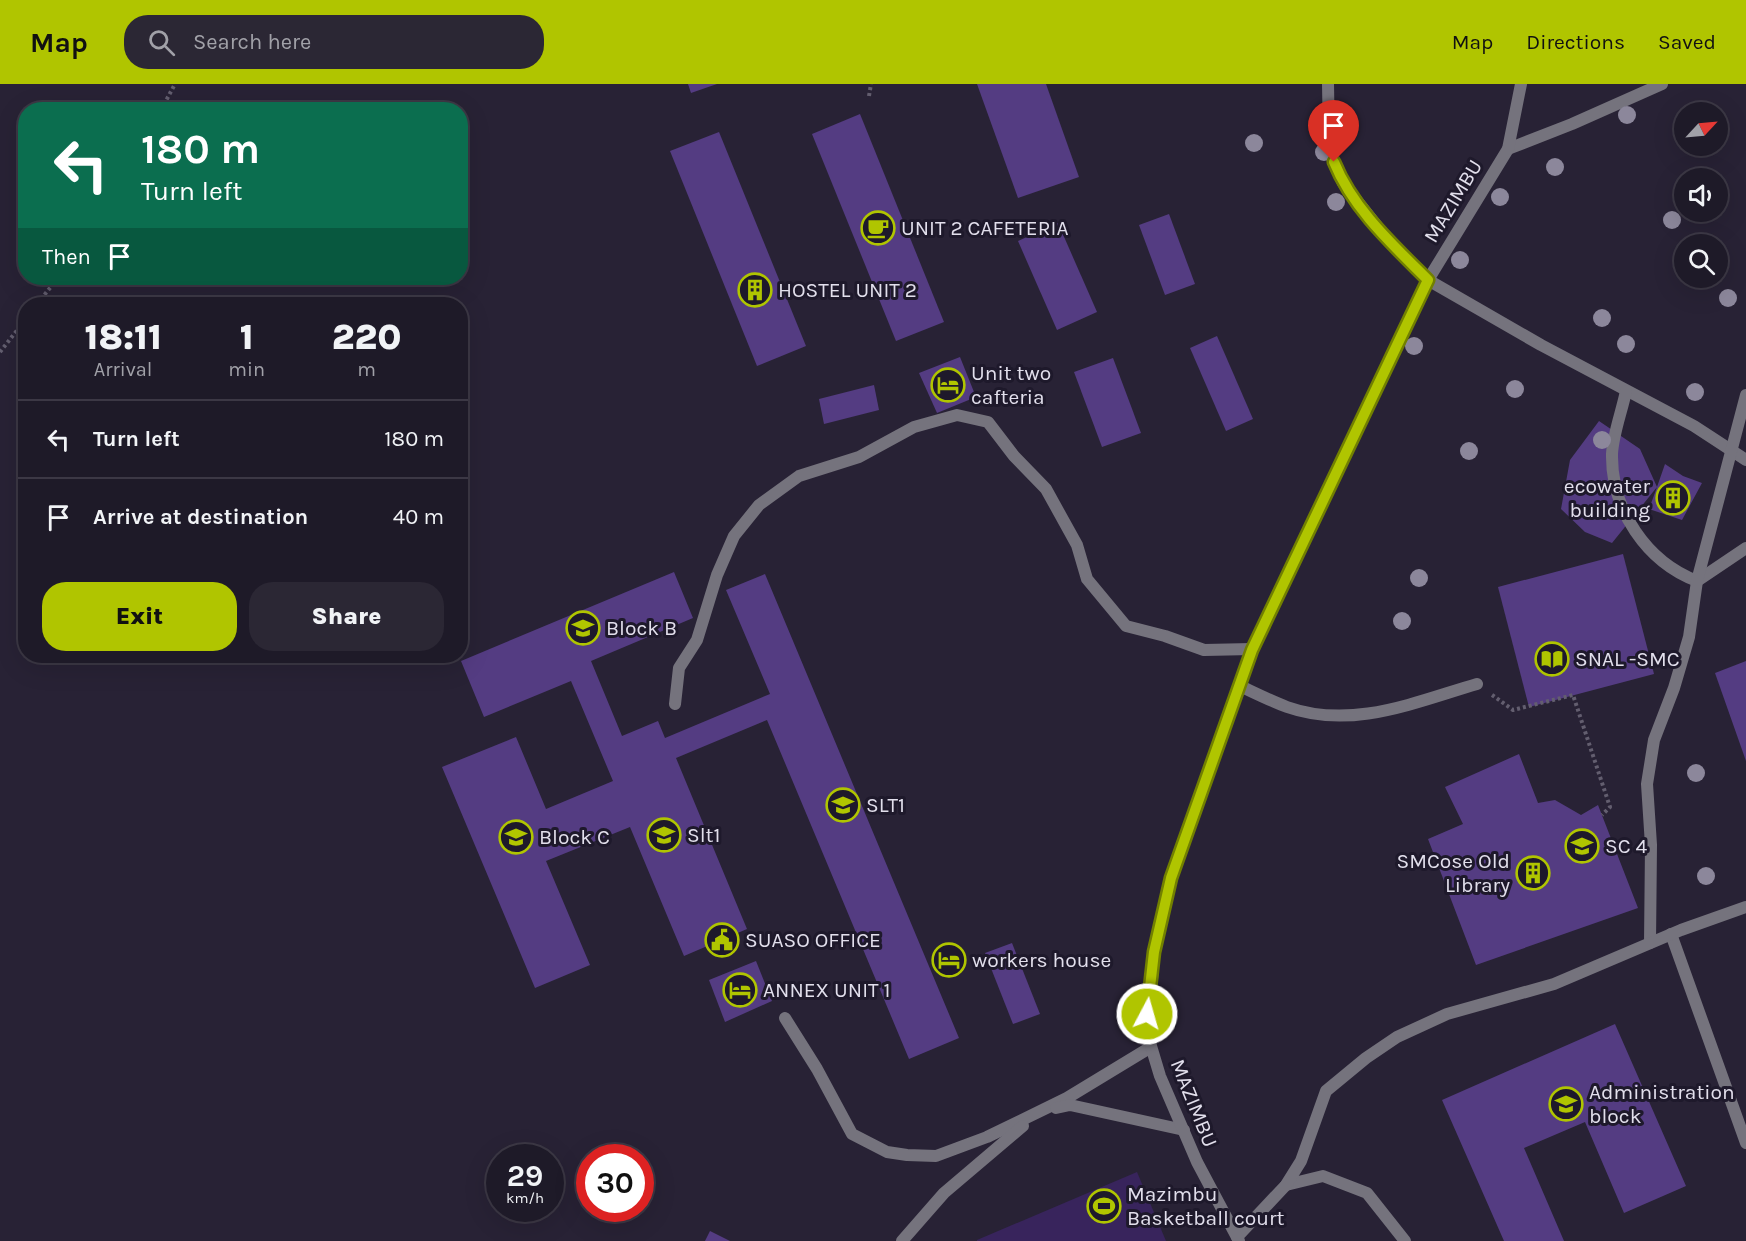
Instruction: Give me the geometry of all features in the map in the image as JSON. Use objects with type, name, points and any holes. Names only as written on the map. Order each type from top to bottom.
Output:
[{"type":"street","points":[[1328,84],[1329,141],[1334,162],[1343,183],[1389,241],[1428,280],[1626,391],[1694,426],[1746,460]]},
{"type":"street","name":"MAZIMBU","points":[[1238,1239],[1197,1162],[1160,1076],[1151,1047],[1147,1014],[1154,952],[1171,878],[1252,650],[1428,280],[1508,149],[1521,84]]},
{"type":"street","points":[[1508,149],[1572,124],[1662,84]]},
{"type":"street","points":[[1626,391],[1612,454],[1619,496],[1640,540],[1652,555],[1697,581]]},
{"type":"street","points":[[1650,943],[1651,845],[1647,784],[1654,740],[1674,688],[1689,637],[1697,581],[1746,395]]},
{"type":"street","points":[[675,704],[679,668],[697,640],[717,575],[734,536],[759,505],[799,476],[859,457],[914,428],[957,415],[988,422],[1014,456],[1046,489],[1077,545],[1088,579],[1126,626],[1165,636],[1204,650],[1252,650]]},
{"type":"street","points":[[1697,581],[1746,548]]},
{"type":"street","points":[[1240,686],[1288,707],[1331,716],[1387,712],[1477,684]]},
{"type":"street","points":[[1238,1239],[1286,1185],[1301,1161],[1326,1091],[1365,1058],[1397,1037],[1447,1014],[1554,984],[1671,934],[1746,907]]},
{"type":"street","points":[[1671,934],[1746,1143]]},
{"type":"street","points":[[785,1018],[817,1069],[852,1134],[887,1152],[936,1155],[987,1137],[1045,1110],[1070,1105],[1184,1130]]},
{"type":"street","points":[[902,1241],[944,1193],[1013,1133],[1045,1110],[1151,1047]]},
{"type":"street","points":[[1286,1185],[1323,1176],[1367,1193],[1405,1241]]},
{"type":"path","points":[[165,102],[175,84]]},
{"type":"path","points":[[869,96],[870,84]]},
{"type":"path","points":[[42,297],[52,285]]},
{"type":"path","points":[[0,352],[18,329]]},
{"type":"path","points":[[1477,684],[1513,710],[1573,695],[1611,807],[1602,815]]},
{"type":"shaded area","name":"Mazimbu Basketball court","points":[[1137,1172],[1166,1241],[977,1241],[977,1240]]},
{"type":"building","points":[[688,84],[717,84],[691,93]]},
{"type":"building","points":[[977,84],[1046,84],[1079,177],[1018,198]]},
{"type":"building","name":"UNIT 2 CAFETERIA","points":[[860,114],[944,322],[896,341],[812,134]]},
{"type":"building","name":"HOSTEL UNIT 2","points":[[719,132],[806,346],[757,366],[670,151]]},
{"type":"building","points":[[1169,214],[1195,284],[1165,295],[1139,225]]},
{"type":"building","points":[[1058,223],[1097,312],[1057,330],[1018,241]]},
{"type":"building","points":[[1217,336],[1253,419],[1226,431],[1190,348]]},
{"type":"building","name":"Unit two cafteria","points":[[960,357],[976,397],[937,413],[919,373]]},
{"type":"building","points":[[1113,358],[1141,433],[1102,447],[1074,372]]},
{"type":"building","points":[[874,385],[879,410],[824,424],[819,399]]},
{"type":"building","points":[[1599,421],[1640,449],[1657,487],[1612,543],[1585,532],[1561,509],[1570,460]]},
{"type":"building","name":"ecowater building","points":[[1665,464],[1683,476],[1702,483],[1682,520],[1649,509]]},
{"type":"building","points":[[1623,554],[1654,674],[1529,707],[1498,587]]},
{"type":"building","points":[[674,572],[693,618],[591,661],[622,736],[658,721],[665,738],[770,694],[726,590],[765,574],[959,1038],[909,1059],[767,720],[676,758],[747,929],[684,956],[630,827],[546,861],[590,965],[535,988],[442,767],[516,737],[546,809],[613,781],[571,681],[484,717],[462,663],[468,663],[468,658]]},
{"type":"building","points":[[1746,661],[1746,761],[1715,673]]},
{"type":"building","name":"SMCose Old Library","points":[[1519,754],[1538,803],[1555,800],[1581,815],[1598,805],[1638,908],[1476,965],[1428,839],[1463,824],[1445,787]]},
{"type":"building","points":[[1012,943],[1040,1014],[1013,1024],[985,953]]},
{"type":"building","name":"ANNEX UNIT 1","points":[[756,961],[772,1001],[725,1022],[709,980]]},
{"type":"building","points":[[1615,1024],[1686,1186],[1624,1213],[1585,1122],[1524,1148],[1564,1241],[1504,1241],[1442,1100]]},
{"type":"building","points":[[710,1231],[730,1241],[705,1241]]},
{"type":"place","name":"UNIT 2 CAFETERIA","points":[[878,228]]},
{"type":"place","name":"HOSTEL UNIT 2","points":[[755,290]]},
{"type":"place","name":"Unit two cafteria","points":[[948,385]]},
{"type":"place","name":"ecowater building","points":[[1673,498]]},
{"type":"place","name":"Block B","points":[[583,628]]},
{"type":"place","name":"SNAL -SMC","points":[[1552,659]]},
{"type":"place","name":"SLT1","points":[[843,805]]},
{"type":"place","name":"Slt1","points":[[664,835]]},
{"type":"place","name":"Block C","points":[[516,837]]},
{"type":"place","name":"SC 4","points":[[1582,846]]},
{"type":"place","name":"SMCose Old Library","points":[[1533,873]]},
{"type":"place","name":"SUASO OFFICE","points":[[722,940]]},
{"type":"place","name":"workers house","points":[[949,960]]},
{"type":"place","name":"ANNEX UNIT 1","points":[[740,990]]},
{"type":"place","name":"Administration block","points":[[1566,1104]]},
{"type":"place","name":"Mazimbu Basketball court","points":[[1104,1206]]},
{"type":"route","points":[[1147,1014],[1154,952],[1171,878],[1252,650],[1428,280],[1389,241],[1362,209],[1343,183],[1334,162]]}]
